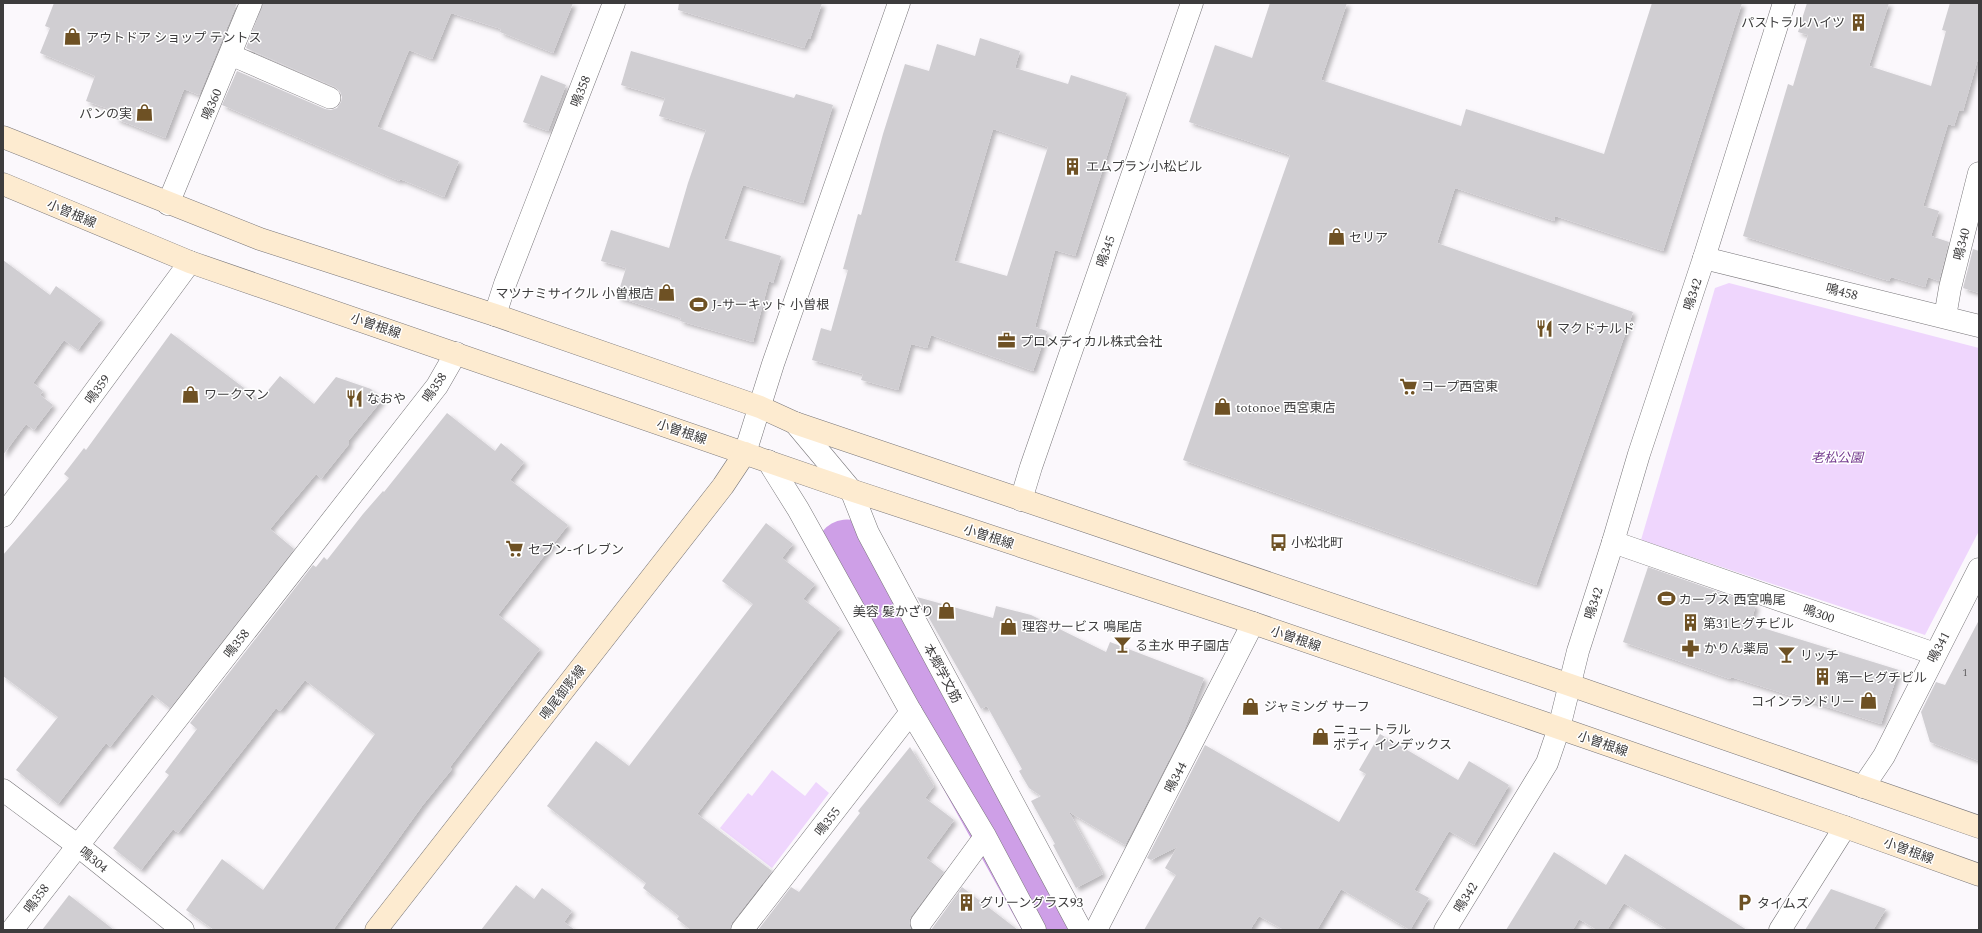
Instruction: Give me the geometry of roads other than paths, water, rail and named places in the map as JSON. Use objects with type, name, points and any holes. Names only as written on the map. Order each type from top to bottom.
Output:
[{"type":"street","name":"鳴360","points":[[168,204],[252,3]]},
{"type":"street","name":"鳴358","points":[[495,315],[505,284],[614,3]]},
{"type":"street","points":[[744,452],[773,364],[899,3]]},
{"type":"street","name":"鳴345","points":[[1021,500],[1031,467],[1192,3]]},
{"type":"street","name":"鳴342","points":[[1444,930],[1547,763],[1559,728],[1578,651],[1639,454],[1704,258],[1784,3]]},
{"type":"street","points":[[3,137],[260,240],[495,315],[760,407],[795,423],[1570,685],[1979,827]]},
{"type":"street","name":"鳴340","points":[[1945,317],[1950,288],[1979,173]]},
{"type":"street","name":"小曽根線","points":[[3,184],[190,262],[851,490],[1253,623],[1559,728],[1845,827],[1979,876]]},
{"type":"street","name":"鳴458","points":[[1704,258],[1979,326]]},
{"type":"street","name":"鳴359","points":[[3,516],[190,262]]},
{"type":"street","name":"鳴358","points":[[12,930],[437,386],[456,353]]},
{"type":"street","name":"本郷学文筋","points":[[795,423],[851,490],[868,532],[1081,930]]},
{"type":"street","name":"鳴尾御影線","points":[[376,930],[723,486],[744,452]]},
{"type":"street","points":[[768,461],[798,509],[911,712],[985,836],[1035,930]]},
{"type":"street","name":"鳴300","points":[[1613,542],[1934,654]]},
{"type":"street","name":"鳴341","points":[[1863,787],[1884,756],[1934,654],[1979,569]]},
{"type":"street","name":"鳴344","points":[[1096,930],[1253,623]]},
{"type":"street","name":"鳴355","points":[[742,930],[911,712]]},
{"type":"street","name":"鳴304","points":[[3,790],[77,845],[183,930]]},
{"type":"street","points":[[1780,930],[1823,859],[1845,827]]},
{"type":"lane","points":[[231,56],[330,98]]},
{"type":"lane","points":[[921,923],[985,836]]},
{"type":"waterway","points":[[847,551],[1058,930]]},
{"type":"place","name":"パストラルハイツ","points":[[1858,22]]},
{"type":"place","name":"アウトドア ショップ テントス","points":[[73,37]]},
{"type":"place","name":"パンの実","points":[[145,113]]},
{"type":"place","name":"エムプラン小松ビル","points":[[1073,166]]},
{"type":"place","name":"セリア","points":[[1336,237]]},
{"type":"place","name":"マツナミサイクル 小曽根店","points":[[667,293]]},
{"type":"place","name":"J-サーキット 小曽根","points":[[699,304]]},
{"type":"place","name":"マクドナルド","points":[[1544,328]]},
{"type":"place","name":"プロメディカル株式会社","points":[[1007,341]]},
{"type":"place","name":"コープ西宮東","points":[[1408,386]]},
{"type":"place","name":"ワークマン","points":[[191,394]]},
{"type":"place","name":"なおや","points":[[354,398]]},
{"type":"place","name":"totonoe 西宮東店","points":[[1223,407]]},
{"type":"place","name":"小松北町","points":[[1278,542]]},
{"type":"place","name":"セブン-イレブン","points":[[515,549]]},
{"type":"place","name":"カーブス 西宮鳴尾","points":[[1666,599]]},
{"type":"place","name":"美容 髪かざり","points":[[947,611]]},
{"type":"place","name":"第31ヒグチビル","points":[[1690,623]]},
{"type":"place","name":"理容サービス 鳴尾店","points":[[1009,626]]},
{"type":"place","name":"る主水 甲子園店","points":[[1122,645]]},
{"type":"place","name":"かりん薬局","points":[[1691,648]]},
{"type":"place","name":"リッチ","points":[[1787,655]]},
{"type":"place","name":"第一ヒグチビル","points":[[1823,677]]},
{"type":"place","name":"コインランドリー","points":[[1868,701]]},
{"type":"place","name":"ジャミング サーフ","points":[[1251,706]]},
{"type":"place","name":"ニュートラル ボディ インデックス","points":[[1320,736]]},
{"type":"place","name":"グリーングラス93","points":[[967,902]]},
{"type":"place","name":"タイムズ","points":[[1744,903]]},
{"type":"park label","name":"老松公園","points":[[1837,457]]}]
